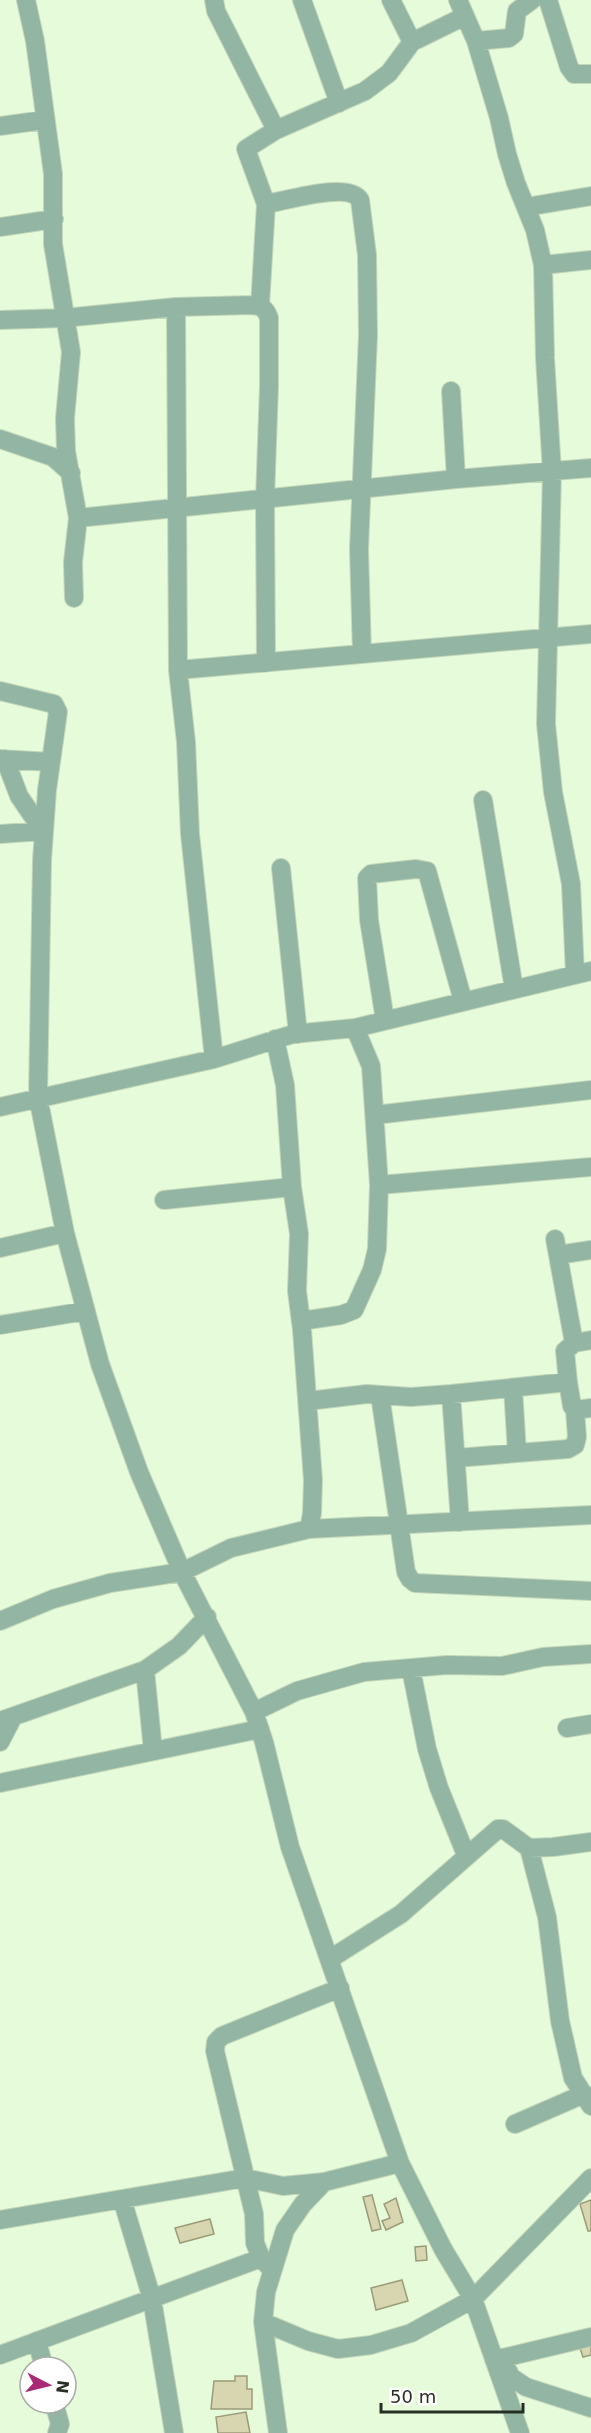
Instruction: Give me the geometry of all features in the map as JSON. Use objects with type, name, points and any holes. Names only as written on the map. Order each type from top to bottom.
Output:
[{"type":"street","points":[[26,0],[35,41],[53,174],[53,244],[71,352],[66,451],[78,518],[73,562],[74,598]]},
{"type":"street","points":[[214,0],[216,11],[276,130]]},
{"type":"street","points":[[302,0],[339,103]]},
{"type":"street","points":[[391,0],[412,42]]},
{"type":"street","points":[[476,41],[509,38],[514,34],[517,11],[532,0]]},
{"type":"street","points":[[548,0],[569,67],[574,74],[591,74]]},
{"type":"street","points":[[0,1107],[214,1059],[275,1039],[298,1034],[355,1028],[583,972],[571,884],[553,792],[546,724],[552,472],[545,358],[543,265],[535,230],[507,154],[499,118],[476,41],[462,8],[412,42],[390,73],[365,91],[276,130],[246,149],[266,204],[260,306]]},
{"type":"street","points":[[0,126],[44,120]]},
{"type":"street","points":[[266,204],[332,192],[352,193],[360,200],[367,255],[368,335],[359,549],[362,654]]},
{"type":"street","points":[[526,207],[591,196]]},
{"type":"street","points":[[0,227],[54,219]]},
{"type":"street","points":[[543,265],[591,260]]},
{"type":"street","points":[[0,320],[64,318],[176,307],[260,306],[266,310],[269,318],[265,499],[266,663]]},
{"type":"street","points":[[176,307],[178,670],[186,742],[190,834],[214,1059]]},
{"type":"street","points":[[451,391],[456,479]]},
{"type":"street","points":[[0,439],[53,457],[71,473]]},
{"type":"street","points":[[78,518],[456,479],[591,468]]},
{"type":"street","points":[[178,670],[591,634]]},
{"type":"street","points":[[0,691],[54,704],[58,712],[43,831],[38,1097],[65,1233],[100,1364],[139,1472],[182,1572],[207,1617],[257,1721],[290,1847],[400,2163],[443,2249],[472,2299],[498,2359],[520,2433]]},
{"type":"street","points":[[43,831],[19,796],[3,759],[51,762]]},
{"type":"street","points":[[483,800],[514,989]]},
{"type":"street","points":[[0,834],[43,831]]},
{"type":"street","points":[[281,867],[298,1034]]},
{"type":"street","points":[[385,1020],[369,920],[367,878],[371,874],[416,869],[427,871],[462,1001]]},
{"type":"street","points":[[301,1321],[341,1315],[354,1310],[372,1270],[377,1249],[379,1185],[371,1066],[355,1028]]},
{"type":"street","points":[[275,1039],[285,1085],[292,1187],[299,1234],[297,1291],[313,1480],[309,1529]]},
{"type":"street","points":[[375,1115],[591,1090]]},
{"type":"street","points":[[379,1185],[591,1167]]},
{"type":"street","points":[[164,1200],[292,1187]]},
{"type":"street","points":[[0,1248],[65,1233]]},
{"type":"street","points":[[456,1458],[568,1449],[575,1445],[583,1409],[572,1406],[565,1351],[582,1342],[557,1247],[591,1250]]},
{"type":"street","points":[[0,1325],[86,1311]]},
{"type":"street","points":[[308,1401],[367,1394],[411,1396],[451,1394],[568,1382]]},
{"type":"street","points":[[513,1388],[517,1453]]},
{"type":"street","points":[[451,1394],[460,1522]]},
{"type":"street","points":[[380,1395],[406,1572],[410,1579],[415,1583],[591,1591]]},
{"type":"street","points":[[0,1621],[53,1599],[110,1583],[182,1572],[231,1548],[309,1529],[591,1515]]},
{"type":"street","points":[[0,1742],[6,1719],[145,1670],[179,1646],[207,1617]]},
{"type":"street","points":[[0,1783],[153,1751],[257,1721],[297,1691],[364,1672],[447,1665],[502,1666],[543,1657],[591,1654]]},
{"type":"street","points":[[411,1668],[428,1749],[439,1788],[466,1855]]},
{"type":"street","points":[[145,1670],[153,1751]]},
{"type":"street","points":[[567,1728],[591,1725]]},
{"type":"street","points":[[330,1959],[401,1914],[466,1855],[500,1829],[529,1848],[591,1842]]},
{"type":"street","points":[[515,2124],[587,2100],[573,2078],[560,2021],[548,1917],[529,1848]]},
{"type":"street","points":[[278,2433],[263,2322],[266,2264],[255,2243],[254,2214],[215,2051],[216,2042],[222,2036],[340,1988]]},
{"type":"street","points":[[0,2220],[245,2178],[283,2186],[324,2182],[400,2163]]},
{"type":"street","points":[[263,2322],[308,2342],[338,2349],[371,2345],[411,2332],[472,2299],[591,2178]]},
{"type":"street","points":[[0,2355],[152,2298],[266,2264],[303,2204],[324,2182]]},
{"type":"street","points":[[122,2199],[152,2298],[174,2433]]},
{"type":"street","points":[[498,2359],[591,2337]]},
{"type":"street","points":[[37,2341],[41,2355]]},
{"type":"street","points":[[498,2359],[511,2377],[526,2387],[591,2408]]},
{"type":"street","points":[[57,2415],[60,2424],[57,2433]]},
{"type":"building","points":[[372,2195],[381,2229],[372,2231],[363,2197]]},
{"type":"building","points":[[396,2198],[403,2222],[386,2230],[382,2221],[390,2218],[384,2204]]},
{"type":"building","points":[[591,2200],[591,2231],[588,2231],[580,2204]]},
{"type":"building","points":[[210,2219],[214,2234],[180,2243],[175,2228]]},
{"type":"building","points":[[426,2246],[427,2260],[416,2261],[415,2247]]},
{"type":"building","points":[[402,2280],[408,2301],[376,2310],[371,2288]]},
{"type":"building","points":[[591,2345],[591,2355],[583,2357],[580,2348]]},
{"type":"building","points":[[235,2376],[247,2376],[247,2389],[252,2389],[252,2409],[211,2409],[214,2381],[235,2381]]},
{"type":"building","points":[[246,2412],[250,2433],[218,2433],[216,2417]]}]
